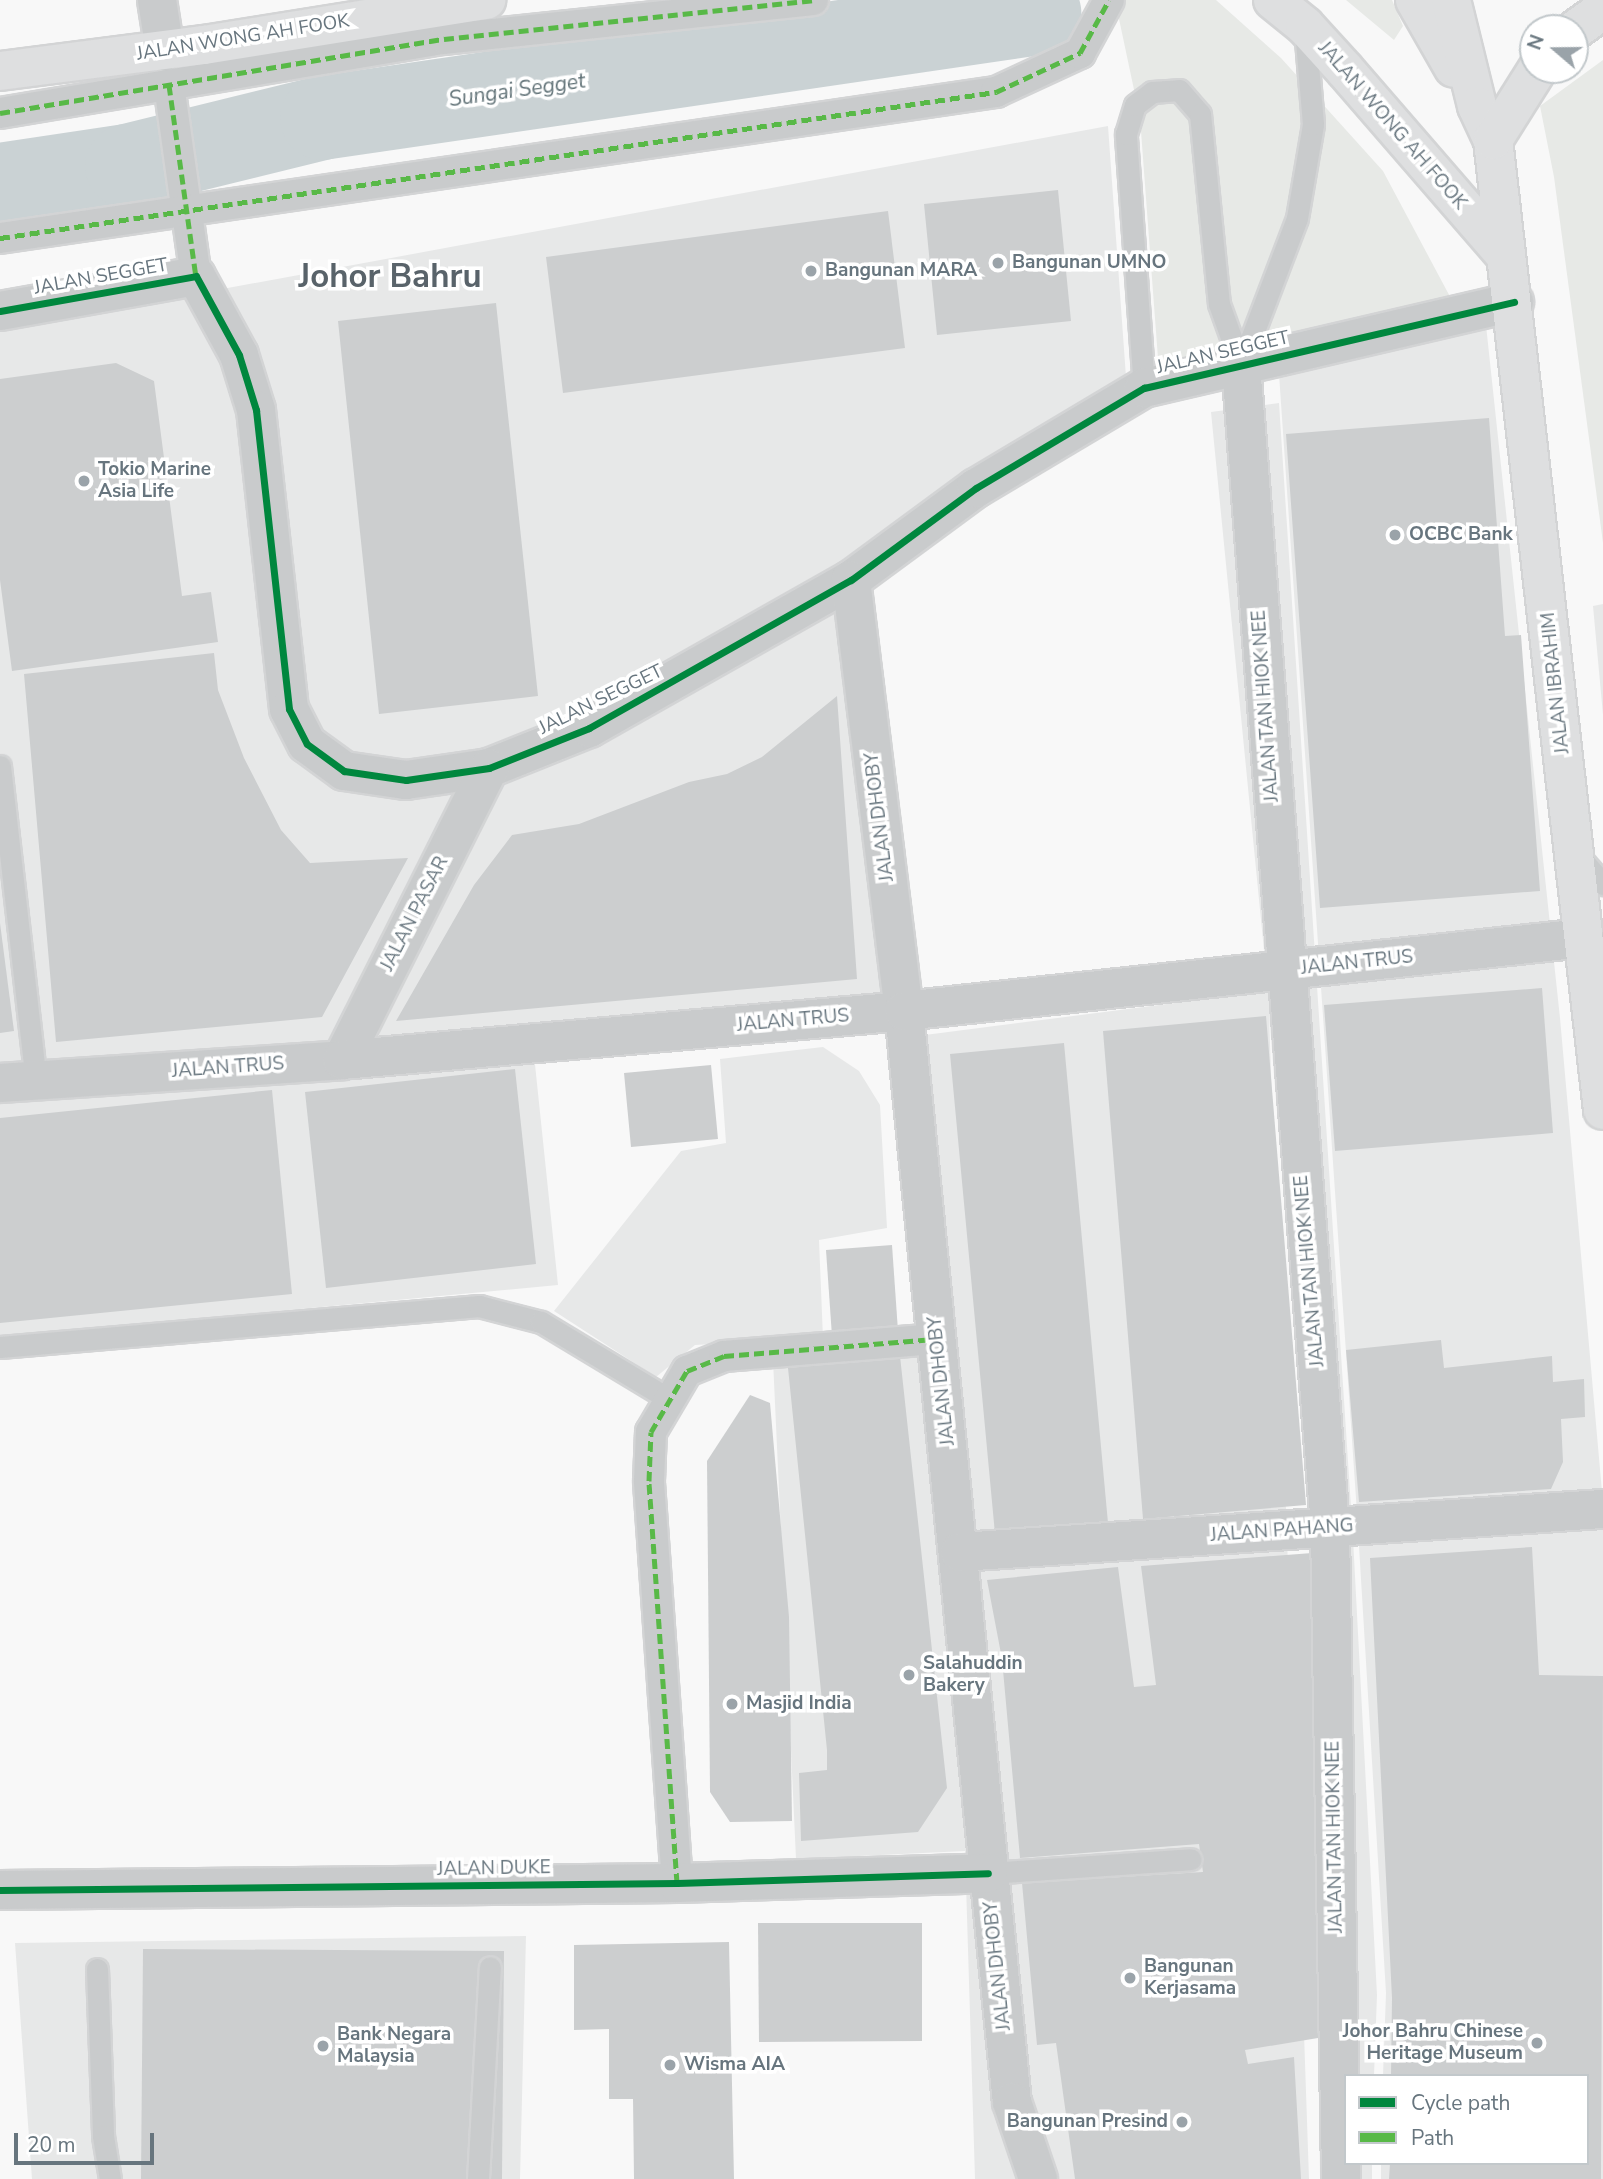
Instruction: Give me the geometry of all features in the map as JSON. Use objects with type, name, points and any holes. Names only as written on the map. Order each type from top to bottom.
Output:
[{"type":"main road","name":"JALAN WONG AH FOOK","points":[[0,71],[167,68],[486,0]]},
{"type":"main road","name":"JALAN WONG AH FOOK","points":[[1273,0],[1305,26],[1506,256]]},
{"type":"main road","points":[[1415,0],[1477,106]]},
{"type":"main road","points":[[1451,0],[1477,106]]},
{"type":"main road","points":[[1493,140],[1528,84]]},
{"type":"main road","name":"JALAN IBRAHIM","points":[[1477,106],[1493,140],[1514,302],[1584,939],[1599,1028],[1603,1110]]},
{"type":"street","points":[[157,0],[196,276]]},
{"type":"street","points":[[0,113],[167,68],[209,75],[444,39],[813,0]]},
{"type":"street","points":[[0,238],[186,202],[996,92],[1080,53],[1109,0]]},
{"type":"street","name":"JALAN SEGGET","points":[[0,311],[196,276],[239,355],[256,410],[289,709],[307,744],[344,771],[406,780],[489,768],[589,728],[851,580],[976,488],[1144,388],[1514,302]]},
{"type":"street","name":"JALAN TAN HIOK NEE","points":[[1241,365],[1285,971],[1330,1528],[1341,2179]]},
{"type":"street","name":"JALAN DHOBY","points":[[851,580],[904,1012],[960,1552],[988,1873],[1012,2102],[1038,2179]]},
{"type":"street","name":"JALAN PASAR","points":[[342,1060],[489,768]]},
{"type":"street","name":"JALAN TRUS","points":[[18,1082],[342,1060],[904,1012],[1584,939]]},
{"type":"street","points":[[677,1883],[649,1481],[651,1432],[667,1398],[687,1371],[724,1356],[937,1339]]},
{"type":"street","name":"JALAN PAHANG","points":[[960,1552],[1603,1509]]},
{"type":"street","name":"JALAN DUKE","points":[[0,1889],[677,1883],[988,1873]]},
{"type":"lane","points":[[1241,365],[1297,218],[1313,124],[1305,26]]},
{"type":"lane","points":[[1144,388],[1126,134],[1135,105],[1152,92],[1179,90],[1200,114],[1219,304],[1241,365]]},
{"type":"lane","points":[[0,766],[18,1082]]},
{"type":"lane","points":[[1575,851],[1603,884]]},
{"type":"lane","points":[[0,1347],[479,1306],[541,1322],[667,1398]]},
{"type":"lane","points":[[988,1873],[1191,1859]]},
{"type":"lane","points":[[478,2179],[490,1967]]},
{"type":"lane","points":[[97,1969],[103,2136],[110,2179]]},
{"type":"shaded area","points":[[1115,0],[1216,0],[1281,58],[1383,171],[1455,306],[1159,372],[1140,118]]},
{"type":"shaded area","points":[[1346,0],[1392,0],[1403,26],[1394,40]]},
{"type":"shaded area","points":[[1603,60],[1603,543],[1554,177],[1540,106],[1570,84],[1589,84],[1589,70]]},
{"type":"shaded area","points":[[1108,126],[1126,377],[946,484],[834,574],[883,992],[531,1026],[558,1285],[0,1337],[0,330]]},
{"type":"shaded area","points":[[1486,325],[1560,1018],[1603,1503],[1603,2179],[1381,2179],[1381,2165],[1589,2165],[1589,2074],[1383,2074],[1386,1993],[1357,1513],[1279,374]]},
{"type":"shaded area","points":[[1279,403],[1353,1538],[1377,1995],[1374,2074],[1344,2074],[1344,2165],[1372,2165],[1372,2179],[1320,2179],[1312,1540],[1269,1014],[1309,2179],[975,2179],[965,1851],[796,1859],[773,1360],[920,1350],[886,1040],[1268,991],[1211,412]]},
{"type":"shaded area","points":[[1603,604],[1603,715],[1593,606]]},
{"type":"shaded area","points":[[823,1047],[859,1071],[880,1105],[887,1228],[819,1240],[823,1338],[695,1345],[656,1377],[554,1311],[681,1151],[726,1143],[720,1059]]},
{"type":"shaded area","name":"Bank Negara Malaysia","points":[[526,1936],[520,2179],[32,2179],[15,1943]]},
{"type":"building","name":"Bangunan UMNO","points":[[1058,190],[1071,321],[937,335],[924,204]]},
{"type":"building","points":[[888,211],[905,348],[563,393],[546,257]]},
{"type":"building","points":[[496,303],[538,696],[379,714],[338,321]]},
{"type":"building","name":"Tokio Marine Asia Life","points":[[116,363],[154,381],[182,596],[211,592],[218,642],[12,671],[0,580],[0,379]]},
{"type":"building","points":[[1489,418],[1505,636],[1521,635],[1540,891],[1320,908],[1286,434]]},
{"type":"building","points":[[214,653],[218,690],[244,758],[281,830],[310,863],[408,858],[322,1017],[56,1042],[24,674]]},
{"type":"building","points":[[837,696],[857,979],[396,1021],[474,885],[512,835],[579,824],[689,782],[727,774],[762,757]]},
{"type":"building","points":[[0,923],[14,1031],[0,1033]]},
{"type":"building","points":[[1542,988],[1553,1133],[1335,1151],[1324,1005]]},
{"type":"building","points":[[1266,1016],[1306,1505],[1143,1519],[1103,1031]]},
{"type":"building","points":[[1064,1043],[1108,1523],[995,1534],[950,1054]]},
{"type":"building","points":[[711,1065],[718,1139],[631,1147],[624,1073]]},
{"type":"building","points":[[515,1069],[536,1264],[326,1288],[305,1092]]},
{"type":"building","points":[[272,1090],[292,1294],[0,1323],[0,1118]]},
{"type":"building","points":[[892,1245],[898,1331],[832,1336],[826,1250]]},
{"type":"building","points":[[1441,1340],[1444,1368],[1552,1356],[1553,1382],[1584,1379],[1585,1417],[1561,1419],[1563,1462],[1551,1489],[1359,1502],[1346,1350]]},
{"type":"building","points":[[900,1356],[947,1788],[918,1832],[801,1841],[799,1773],[827,1770],[827,1750],[788,1368]]},
{"type":"building","points":[[750,1395],[770,1403],[789,1617],[792,1821],[730,1822],[710,1792],[707,1461]]},
{"type":"building","points":[[1532,1547],[1539,1675],[1603,1676],[1601,2179],[1389,2179],[1390,2165],[1589,2165],[1589,2074],[1391,2074],[1392,1998],[1370,1558]]},
{"type":"building","points":[[1312,1553],[1318,2038],[1245,2050],[1248,2064],[1294,2057],[1301,2179],[1075,2179],[1056,2043],[1037,2045],[1022,1883],[1203,1872],[1199,1844],[1020,1858],[1002,1659],[987,1580],[1118,1567],[1134,1687],[1156,1685],[1141,1566]]},
{"type":"building","points":[[758,1923],[922,1923],[922,2041],[759,2042]]},
{"type":"building","name":"Wisma AIA","points":[[729,1942],[734,2179],[634,2179],[633,2099],[609,2099],[609,2029],[574,2030],[574,1945]]},
{"type":"building","name":"Bank Negara Malaysia","points":[[143,1949],[504,1951],[502,2179],[141,2179]]},
{"type":"waterway","name":"Sungai Segget","points":[[0,185],[127,166],[322,118],[1039,13]]},
{"type":"marked path","points":[[0,113],[444,39],[813,0]]},
{"type":"marked path","points":[[0,238],[996,92],[1080,53],[1109,0]]},
{"type":"marked path","points":[[169,85],[196,276]]},
{"type":"marked path","points":[[677,1883],[649,1481],[651,1432],[687,1371],[724,1356],[937,1339]]},
{"type":"cycle path","points":[[0,311],[196,276],[239,355],[256,410],[289,709],[307,744],[344,771],[406,780],[489,768],[589,728],[851,580],[976,488],[1144,388],[1514,302]]},
{"type":"cycle path","points":[[0,1890],[677,1883],[988,1873]]},
{"type":"place","name":"Bangunan UMNO","points":[[998,263]]},
{"type":"place","name":"Bangunan MARA","points":[[811,271]]},
{"type":"place","name":"Tokio Marine Asia Life","points":[[84,481]]},
{"type":"place","name":"OCBC Bank","points":[[1395,535]]},
{"type":"place","name":"Salahuddin Bakery","points":[[909,1675]]},
{"type":"place","name":"Masjid India","points":[[732,1704]]},
{"type":"place","name":"Bangunan Kerjasama","points":[[1130,1978]]},
{"type":"place","name":"Johor Bahru Chinese Heritage Museum","points":[[1537,2043]]},
{"type":"place","name":"Bank Negara Malaysia","points":[[323,2046]]},
{"type":"place","name":"Wisma AIA","points":[[670,2065]]},
{"type":"place","name":"Bangunan Presind","points":[[1182,2122]]},
{"type":"district","name":"Johor Bahru","points":[[390,277]]}]
